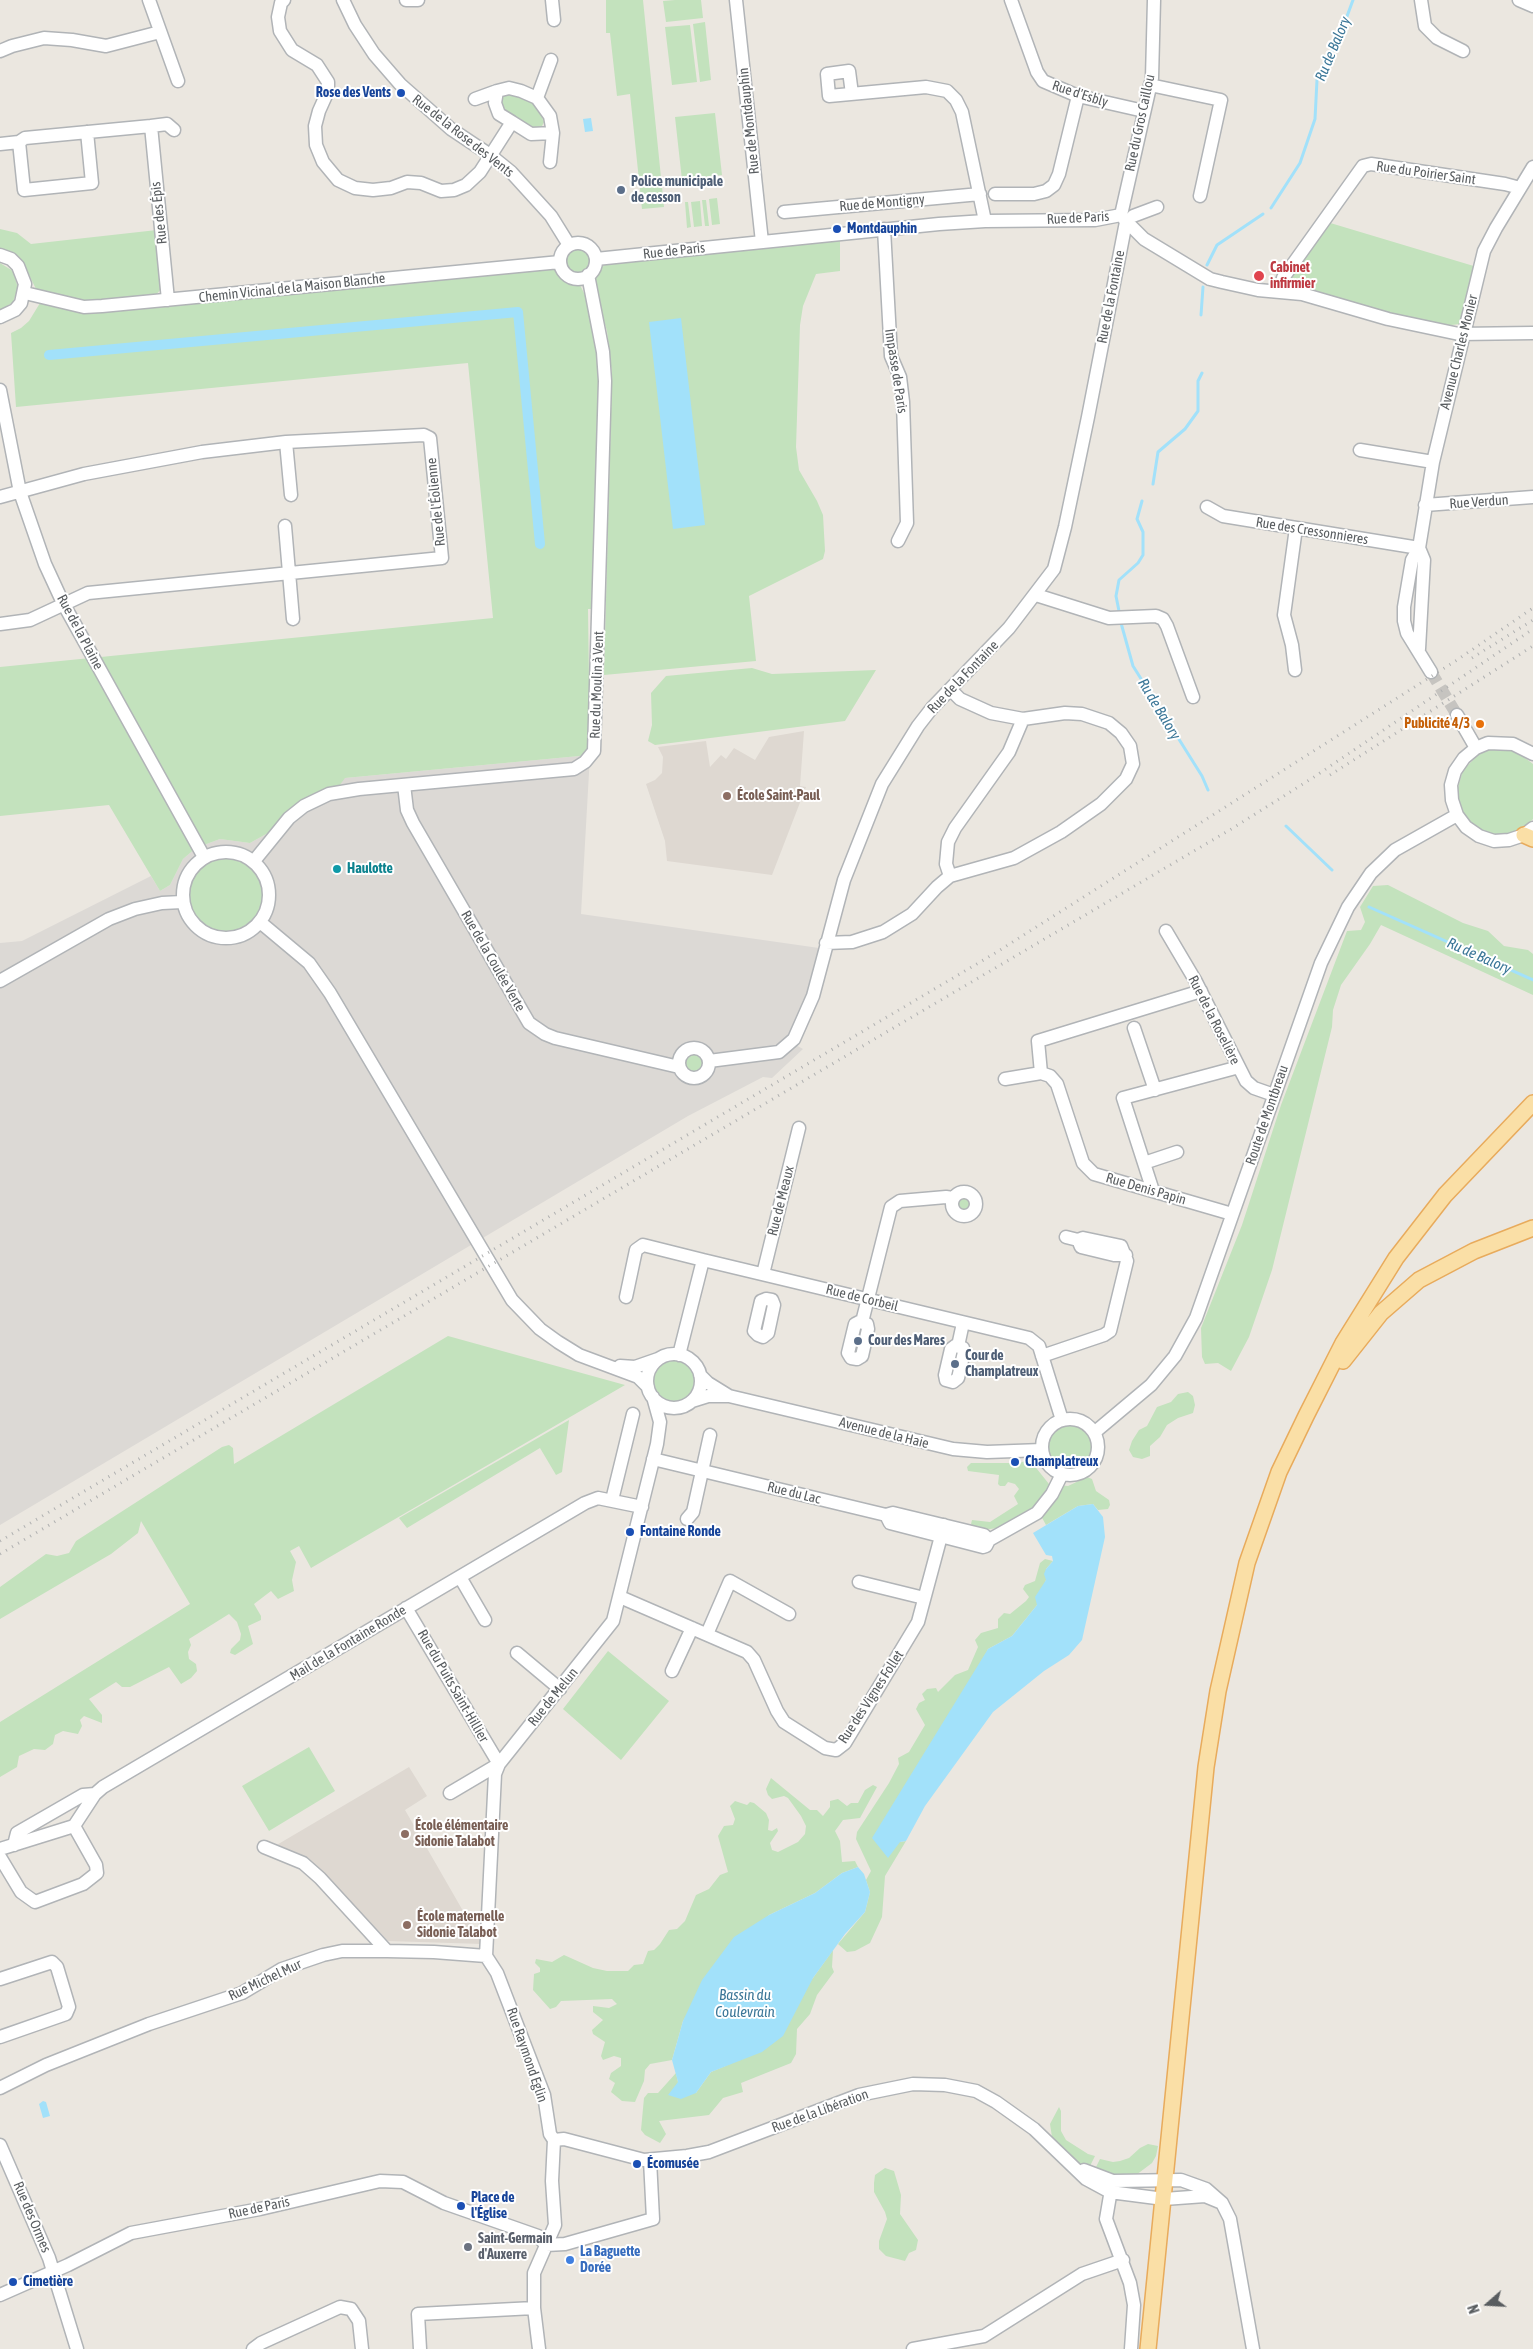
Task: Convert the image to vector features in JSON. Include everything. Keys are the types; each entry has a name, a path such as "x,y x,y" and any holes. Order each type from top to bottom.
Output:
{"main road":[{"path":"1148,2349 1166,2181 1193,1885 1218,1691 1247,1563 1279,1472 1343,1343 1396,1258 1445,1195 1533,1103"},
{"path":"1306,1416 1353,1346 1398,1296 1443,1266 1533,1228"}],"street":[{"path":"149,0 178,82"},
{"path":"284,0 281,3 278,17 280,31 292,50 316,65 328,82 328,91 315,126 316,145 323,162 338,180 355,188 372,190 391,188 407,182 421,182 441,191 454,190 466,185 480,172 512,122"},
{"name":"Rue de la Rose des Vents","path":"342,0 354,24 374,54 400,84 451,130 490,155 533,194 551,216 569,245"},
{"path":"406,0 418,0"},
{"path":"552,0 554,20"},
{"name":"Rue de Montdauphin","path":"736,0 762,242"},
{"name":"Rue d'Esbly","path":"1011,0 1037,72 1050,86 1078,96 1144,112"},
{"name":"Rue du Gros Caillou","path":"1127,218 1150,85 1154,0"},
{"path":"1421,0 1425,26 1437,38 1463,51"},
{"path":"1519,0 1533,6"},
{"path":"0,51 44,38 72,40 106,46 160,32"},
{"path":"537,98 551,60"},
{"path":"1150,85 1220,100 1200,196"},
{"path":"475,99 509,88 537,98 550,116 553,133 550,162"},
{"path":"852,94 926,88 947,91 956,100 962,112 984,221"},
{"path":"497,91 495,103 499,114 531,134 553,133"},
{"path":"995,194 1034,194 1046,191 1054,185 1059,174 1078,96"},
{"path":"0,144 19,142 25,138 167,124 174,130"},
{"name":"Rue des Épis","path":"151,126 168,300"},
{"path":"19,142 24,190 92,183 87,132"},
{"name":"Rue du Poirier Saint","path":"1280,292 1282,278 1363,166 1371,164 1505,184 1520,188"},
{"name":"Avenue Charles Monier","path":"1431,672 1419,649 1407,633 1404,607 1412,560 1419,548 1433,462 1484,251 1533,167"},
{"name":"Rue de Montigny","path":"784,212 980,194"},
{"path":"1127,218 1157,207"},
{"name":"Rue de Paris","path":"596,259 884,229 984,221 1127,218 1144,239 1210,279 1247,288 1302,294 1388,319 1456,333 1533,334"},
{"name":"Rue de la Fontaine","path":"709,1061 779,1052 790,1045 806,1017 818,980 826,943 844,880 882,784 918,726 950,689 976,664 1036,595 1054,569 1058,558 1127,218"},
{"name":"Impasse de Paris","path":"884,229 891,356 900,377 903,402 907,523 898,541"},
{"path":"581,243 587,245 596,259 594,268 588,275 573,278 564,272 560,262 561,255 569,245 581,243"},
{"path":"0,255 11,259 18,266 26,284 25,293 15,310 0,317"},
{"name":"Chemin Vicinal de la Maison Blanche","path":"25,293 84,307 560,262"},
{"name":"Rue du Moulin à Vent","path":"254,861 289,818 321,797 342,791 574,769 585,762 594,751 605,381 604,352 588,275"},
{"name":"Rue de la Plaine","path":"0,390 20,492 46,564 63,603 204,857"},
{"name":"Rue de l'Éolienne","path":"0,497 114,468 202,452 286,442 424,435 430,438 442,558 88,593 30,620 0,624"},
{"path":"286,442 291,495"},
{"path":"1360,450 1433,462"},
{"name":"Rue Verdun","path":"1425,505 1533,497"},
{"name":"Rue des Cressonnieres","path":"1207,507 1223,516 1419,548"},
{"path":"285,526 293,619"},
{"path":"1295,670 1292,645 1284,615 1296,528"},
{"name":"Avenue Charles Monier","path":"1419,548 1424,560 1419,649"},
{"path":"1036,595 1109,618 1156,616 1162,619 1167,626 1193,697"},
{"path":"826,943 852,942 883,932 912,914 950,876 1014,858 1061,832 1100,804 1126,779 1133,764 1130,746 1121,733 1109,723 1082,714 1023,719 990,713 960,699 950,689"},
{"path":"1457,715 1476,748"},
{"path":"950,876 946,864 948,842 955,828 1009,752 1023,719"},
{"path":"1530,748 1500,742 1476,748 1464,758 1456,770 1451,785 1452,800 1457,815 1466,827 1479,836 1494,841 1509,840 1530,834"},
{"name":"Rue de la Coulée Verte","path":"404,785 407,810 529,1022 554,1038 679,1067 688,1077 697,1078 705,1074 709,1061"},
{"name":"Route de Montbreau","path":"1094,1432 1151,1385 1175,1356 1196,1318 1321,963 1348,907 1371,873 1395,850 1457,815"},
{"path":"228,851 241,854 254,861 268,883 269,897 267,910 260,922 249,932 236,938 222,939 208,935 192,922 182,902 182,889 186,876 193,865 204,857 216,852 228,851"},
{"path":"0,981 109,919 144,907 162,903 182,902"},
{"path":"260,922 309,963 330,993 512,1300 540,1330 578,1355 638,1377 665,1406 680,1407 689,1403 700,1389 700,1375 693,1362 679,1355 664,1357 635,1367 622,1366 578,1355"},
{"name":"Rue de la Roselière","path":"1166,931 1201,991 1246,1081 1254,1088 1274,1095"},
{"path":"1005,1078 1042,1073 1038,1041 1201,991"},
{"path":"1134,1028 1155,1090"},
{"path":"679,1067 681,1054 689,1048 704,1051 709,1061"},
{"path":"1153,1192 1123,1098 1239,1067"},
{"name":"Rue Denis Papin","path":"1042,1073 1050,1076 1057,1084 1083,1163 1094,1174 1232,1214"},
{"name":"Rue de Meaux","path":"769,1299 768,1276 799,1128"},
{"path":"1144,1163 1177,1152"},
{"path":"862,1322 891,1207 900,1201 946,1196 954,1198"},
{"path":"1042,1356 1104,1335 1110,1331 1127,1261 1126,1255 1121,1246 1083,1238 1072,1239"},
{"name":"Rue de Corbeil","path":"626,1297 636,1250 643,1245 1029,1338 1039,1346 1062,1420"},
{"path":"679,1355 703,1260"},
{"path":"958,1346 963,1322"},
{"path":"650,1392 649,1372 658,1360 664,1357"},
{"name":"Avenue de la Haie","path":"700,1375 708,1383 729,1396"},
{"name":"Rue de Melun","path":"486,1956 495,1774 499,1764 613,1621 657,1444 660,1422 650,1392"},
{"name":"Avenue de la Haie","path":"689,1403 708,1396 729,1396 953,1450 987,1452 1042,1450"},
{"name":"Rue de Melun","path":"657,1444 670,1416 689,1403"},
{"path":"612,1500 633,1414"},
{"path":"1062,1420 1080,1420 1094,1432 1099,1447 1094,1462 1083,1472 1076,1475 1062,1474 1046,1462 1042,1450 1044,1434 1055,1423 1062,1420"},
{"path":"687,1518 693,1512 710,1435"},
{"name":"Rue du Lac","path":"653,1459 886,1515 892,1513 942,1530 984,1535 989,1540 1037,1513 1052,1494 1062,1474"},
{"name":"Mail de la Fontaine Ronde","path":"74,1826 95,1794 103,1787 586,1503 598,1498 642,1507"},
{"name":"Rue des Vignes Follet","path":"620,1596 748,1652 754,1660 777,1711 784,1722 825,1748 836,1750 845,1742 918,1622 942,1530"},
{"path":"460,1577 486,1620"},
{"path":"707,1634 730,1581 789,1614"},
{"path":"860,1582 924,1598"},
{"name":"Rue du Puits Saint-Hillier","path":"406,1608 499,1764"},
{"path":"672,1671 692,1628"},
{"path":"517,1653 560,1689"},
{"path":"450,1793 499,1764"},
{"path":"14,1845 18,1834 83,1796 95,1794"},
{"path":"0,1849 74,1826 96,1865 97,1873 83,1884 35,1902 21,1892 0,1857"},
{"path":"264,1847 303,1863 320,1878 387,1951"},
{"name":"Rue Michel Mur","path":"0,2088 46,2065 149,2024 242,1993 282,1969 323,1954 342,1951 387,1951 486,1956"},
{"name":"Rue Raymond Eglin","path":"486,1956 497,1973 544,2094 550,2134 554,2140 552,2181 555,2225 546,2245"},
{"path":"0,1978 52,1962 57,1967 69,2007 66,2014 0,2037"},
{"name":"Rue de la Libération","path":"554,2140 564,2138 634,2158 650,2160 708,2152 846,2099 888,2088 929,2084 959,2087 986,2096 1034,2129 1068,2162 1112,2187"},
{"name":"Rue des Ormes","path":"0,2145 49,2258 77,2349"},
{"path":"539,2349 534,2308 534,2273 546,2245 565,2244 653,2219 650,2160"},
{"path":"1112,2187 1181,2180 1206,2189 1222,2203 1230,2219 1253,2349"},
{"name":"Rue de Paris","path":"0,2295 53,2272 131,2233 260,2209 380,2181 403,2182 444,2204 538,2236 546,2245"},
{"path":"1112,2187 1164,2199 1205,2196 1222,2203"},
{"path":"1112,2187 1106,2219 1123,2260 1134,2305 1131,2349"},
{"path":"918,2349 986,2343 1082,2274 1123,2260"},
{"path":"253,2349 261,2343 340,2307 351,2309 359,2321 362,2349"},
{"path":"420,2349 418,2314 534,2308"}],"shaded area":[{"name":"École Saint-Paul","path":"804,731 800,786 806,787 772,875 667,861 665,841 646,784 655,780 662,773 663,757 658,747 706,741 710,767 721,755 726,759 734,748 755,760 769,737"},
{"path":"590,755 581,914 819,948 808,996 787,1040 803,1049 772,1078 763,1077 688,1116 0,1525 0,943 22,941 151,876 160,891 170,885 183,859 196,848 220,839 250,843 268,833 284,814 305,799 345,778"},
{"path":"409,1767 427,1796 405,1810 482,1944 388,1941 315,1865 275,1846"}],"green space":[{"path":"606,0 643,0 664,207 642,209 630,94 617,96 610,33 606,33"},
{"path":"701,0 703,18 666,22 663,1"},
{"path":"705,22 711,80 700,82 693,24"},
{"path":"690,25 697,82 672,85 665,27"},
{"path":"508,92 530,101 538,108 544,122 541,128 536,131 505,113 499,99"},
{"path":"715,113 722,175 682,180 675,117"},
{"path":"717,198 720,224 712,225 709,199"},
{"path":"702,200 706,200 709,226 705,226"},
{"path":"700,201 702,226 694,227 691,202"},
{"path":"685,202 688,202 691,227 687,228"},
{"path":"1327,222 1477,267 1460,324 1443,326 1290,287 1287,280"},
{"path":"0,229 17,233 31,244 157,230 162,288 154,297 91,301 74,299 36,289 24,265 0,249"},
{"path":"840,239 840,271 816,274 803,306 800,325 796,447 799,470 823,515 825,551 823,559 749,596 756,661 604,675 612,374 607,331 592,280 600,268 610,262"},
{"path":"578,248 587,252 591,261 587,270 578,274 569,270 565,261 569,252"},
{"path":"0,263 13,271 18,288 13,302 0,311"},
{"path":"554,268 562,278 580,285 586,297 601,368 593,609 588,609 590,755 345,778 339,786 305,800 284,814 268,833 250,843 220,839 196,848 183,859 170,885 160,891 109,805 0,816 0,667 493,618 468,363 16,407 11,333 29,321 40,303 68,309"},
{"path":"752,668 772,674 876,670 845,721 655,745 648,741 652,725 651,693 666,676"},
{"path":"1492,749 1516,751 1533,764 1533,819 1525,827 1510,834 1494,834 1480,829 1467,820 1459,807 1457,791 1463,770 1479,754"},
{"path":"226,857 247,863 257,873 263,894 257,915 247,925 226,931 205,925 195,915 189,894 195,873 205,863"},
{"path":"1388,885 1463,923 1488,931 1504,946 1528,950 1533,954 1533,995 1381,925 1341,985 1333,1010 1332,1027 1272,1270 1249,1337 1231,1371 1218,1363 1205,1364 1202,1357 1201,1328 1242,1225 1281,1105 1347,931 1361,930 1365,922 1360,907 1373,886"},
{"path":"694,1054 700,1057 703,1063 700,1069 694,1072 688,1069 685,1063 688,1057"},
{"path":"964,1196 972,1204 964,1212 956,1204"},
{"path":"448,1336 625,1385 311,1568 299,1546 290,1551 296,1562 292,1580 294,1591 278,1599 271,1591 254,1604 261,1616 261,1620 248,1626 253,1644 235,1655 230,1653 231,1649 240,1640 241,1634 237,1622 229,1614 189,1639 191,1645 188,1652 189,1659 196,1664 197,1671 191,1678 181,1684 169,1667 130,1687 122,1687 116,1682 89,1699 102,1715 102,1723 84,1716 80,1720 82,1726 78,1734 63,1731 55,1735 53,1744 45,1750 34,1749 19,1756 17,1767 0,1777 0,1722 190,1604 141,1521 138,1533 111,1554 0,1619 0,1587 46,1554 57,1556 69,1553 76,1541 222,1447 229,1445 233,1448 234,1464"},
{"path":"669,1360 677,1360 689,1366 695,1382 689,1398 677,1404 669,1404 657,1398 651,1386 651,1378 657,1366"},
{"path":"1188,1392 1193,1396 1195,1405 1193,1413 1178,1418 1167,1425 1160,1437 1150,1446 1150,1456 1142,1459 1133,1457 1129,1450 1132,1441 1139,1430 1147,1426 1157,1407 1171,1402 1178,1394"},
{"path":"569,1420 562,1472 556,1475 540,1448 407,1528 399,1518"},
{"path":"1070,1425 1082,1429 1088,1435 1092,1447 1088,1459 1082,1465 1070,1469 1058,1465 1052,1459 1048,1447 1052,1435 1058,1429"},
{"path":"1029,1459 1049,1484 1068,1486 1087,1477 1092,1479 1096,1491 1109,1500 1110,1505 1108,1509 1098,1510 1093,1504 1078,1506 1046,1525 1040,1514 1004,1527 983,1530 974,1527 971,1524 972,1520 990,1522 1018,1504 1014,1496 1019,1489 1015,1484 1008,1482 1005,1486 1000,1486 998,1484 999,1475 968,1471 967,1467 971,1463 1020,1463"},
{"path":"1045,1559 1053,1561 1046,1569 1046,1580 1037,1605 1012,1636 988,1649 900,1842 906,1841 885,1876 882,1917 870,1943 855,1951 847,1952 838,1944 865,1912 870,1892 866,1880 871,1871 856,1839 857,1832 889,1783 899,1764 898,1758 909,1752 925,1725 916,1709 919,1703 925,1700 922,1694 927,1689 936,1688 938,1692 955,1675 968,1670 978,1647 975,1640 981,1633 998,1628 998,1619 1004,1613 1010,1614 1026,1601 1029,1597 1023,1589 1025,1585 1035,1581 1040,1563"},
{"path":"608,1651 669,1701 621,1760 563,1709"},
{"path":"309,1747 335,1791 269,1831 242,1786"},
{"path":"771,1778 810,1810 817,1810 823,1816 830,1807 830,1801 838,1799 847,1806 851,1803 858,1803 865,1790 873,1785 877,1787 860,1818 843,1820 835,1831 840,1841 842,1862 855,1861 858,1867 842,1873 815,1893 769,1915 683,2021 672,2060 650,2064 645,2070 644,2081 635,2102 622,2101 611,2092 615,2083 609,2079 611,2073 621,2066 621,2058 614,2056 603,2060 601,2056 605,2042 593,2034 592,2030 603,2020 593,2012 593,2006 609,2008 617,2004 612,1999 561,2001 556,2007 550,2009 533,1990 534,1974 540,1972 540,1968 535,1963 536,1959 552,1962 564,1955 593,1968 607,1971 628,1971 634,1965 643,1964 648,1951 654,1950 660,1944 669,1930 677,1929 685,1921 696,1895 709,1889 720,1875 728,1872 718,1836 724,1826 733,1825 735,1819 730,1806 735,1801 747,1805 750,1802 754,1803 766,1813 769,1820 768,1830 772,1831 777,1828 778,1831 770,1843 772,1850 778,1852 798,1842 805,1834 806,1826 788,1798 784,1796 772,1799 768,1795 766,1789"},
{"path":"833,1950 832,1967 834,1972 817,1995 810,2014 797,2029 796,2054 791,2063 741,2083 743,2092 723,2098 709,2115 659,2121 666,2134 660,2143 645,2135 641,2130 644,2098 648,2093 658,2093 676,2073 678,2082 696,2093 711,2072 730,2064 813,1978"},
{"path":"1059,2107 1061,2111 1061,2131 1066,2140 1088,2154 1095,2156 1088,2170 1070,2156 1052,2137 1050,2124"},
{"path":"1148,2144 1158,2146 1156,2156 1152,2163 1136,2175 1125,2177 1094,2171 1100,2159 1113,2162 1120,2161 1129,2158 1140,2148"},
{"path":"885,2168 894,2171 901,2195 900,2214 918,2240 916,2250 909,2253 905,2261 886,2256 879,2249 879,2241 887,2219 874,2192 874,2183 875,2175"}],"water":[{"path":"591,118 593,131 585,132 583,119"},
{"path":"681,318 705,525 673,529 649,322"},
{"path":"1093,1504 1103,1517 1105,1537 1082,1640 1069,1655 1044,1671 993,1712 925,1806 906,1841 900,1842 888,1858 872,1838 988,1649 1012,1636 1037,1605 1035,1597 1046,1580 1044,1574 1046,1569 1053,1561 1052,1556 1046,1555 1033,1533 1078,1506"},
{"name":"Bassin du Coulevrain","path":"858,1867 864,1874 870,1892 865,1912 845,1934 813,1978 783,2036 762,2052 711,2072 696,2093 681,2099 668,2095 678,2082 672,2060 683,2021 702,1980 734,1937 769,1915 815,1893 842,1873"},
{"path":"43,2101 46,2102 50,2116 43,2118 39,2104"}],"waterway":[{"name":"Ru de Balory","path":"1271,208 1300,163 1315,119 1317,80 1339,38 1353,0"},
{"name":"Ru de Balory","path":"1207,265 1217,245 1263,214"},
{"name":"Ru de Balory","path":"1201,315 1203,287"},
{"path":"49,355 518,312 540,544"},
{"name":"Ru de Balory","path":"1153,484 1158,452 1185,429 1198,411 1198,381 1202,373"},
{"name":"Ru de Balory","path":"1119,611 1116,596 1119,580 1138,563 1143,555 1143,532 1137,519 1142,501"},
{"name":"Ru de Balory","path":"1121,623 1133,666 1202,776 1208,790"},
{"name":"Ru de Balory","path":"1286,826 1332,870"},
{"name":"Ru de Balory","path":"1369,907 1533,980"}],"tunnel":[{"path":"1431,672 1457,715"}],"railway":[{"path":"0,1541 997,952 1457,660 1533,608"},
{"path":"1472,658 1533,620"},
{"path":"0,1554 1233,828 1314,777 1533,629"},
{"path":"1330,775 1533,646"}],"place":[{"name":"Rose des Vents","path":"401,93"},
{"name":"Police municipale de cesson","path":"621,190"},
{"name":"Montdauphin","path":"837,229"},
{"name":"Cabinet infirmier","path":"1259,276"},
{"name":"Publicité 4/3","path":"1480,724"},
{"name":"École Saint-Paul","path":"727,796"},
{"name":"Haulotte","path":"337,869"},
{"name":"Cour des Mares","path":"858,1341"},
{"name":"Cour de Champlatreux","path":"955,1364"},
{"name":"Champlatreux","path":"1015,1462"},
{"name":"Fontaine Ronde","path":"630,1532"},
{"name":"École élémentaire Sidonie Talabot","path":"405,1834"},
{"name":"École maternelle Sidonie Talabot","path":"407,1925"},
{"name":"Écomusée","path":"637,2164"},
{"name":"Place de l'Église","path":"461,2206"},
{"name":"Saint-Germain d'Auxerre","path":"468,2247"},
{"name":"La Baguette Dorée","path":"570,2260"},
{"name":"Cimetière","path":"13,2282"}]}
